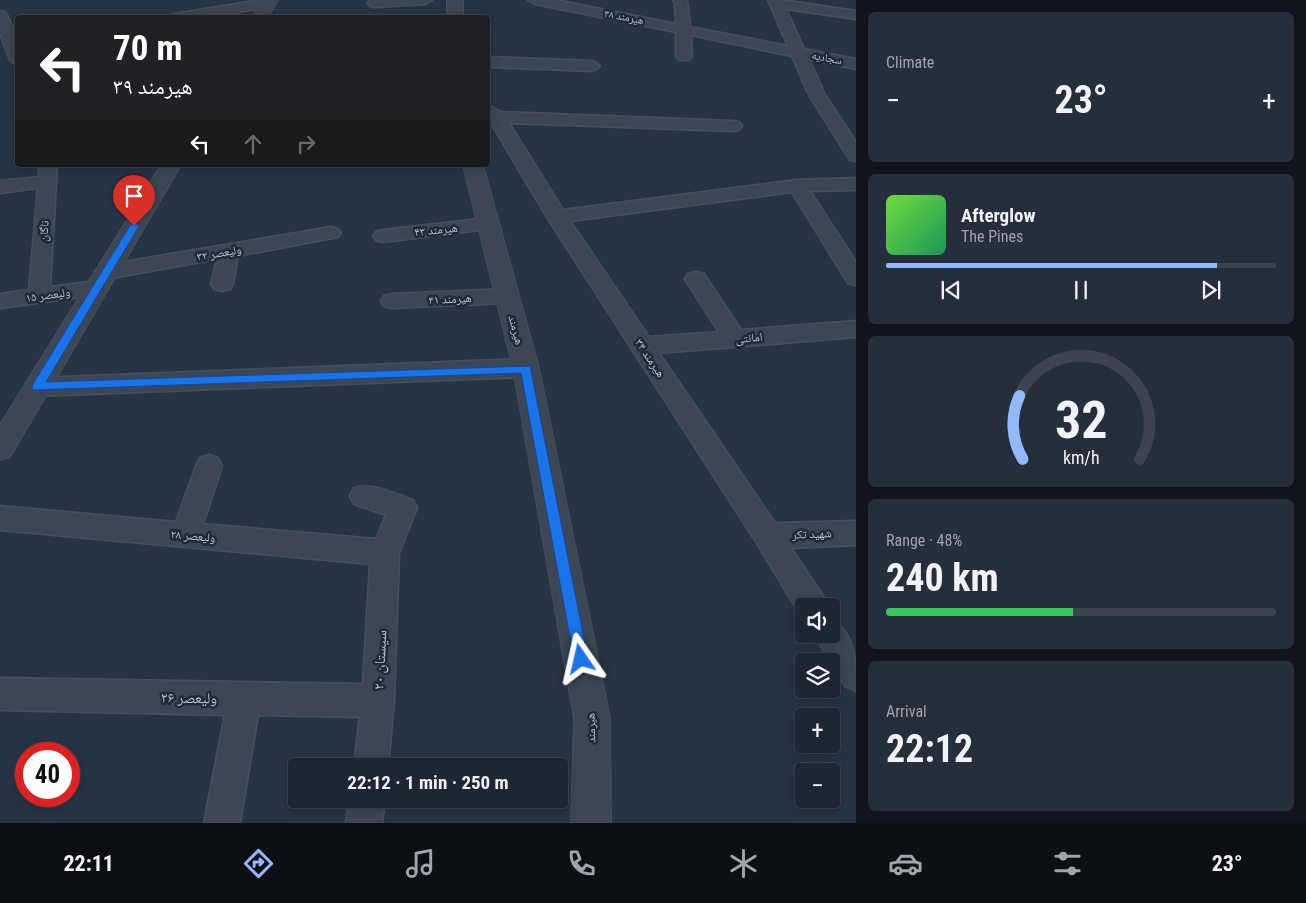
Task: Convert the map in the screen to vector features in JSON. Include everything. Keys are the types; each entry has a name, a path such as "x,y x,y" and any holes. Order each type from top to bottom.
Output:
{"street":[{"path":"375,3 426,0"},
{"path":"455,0 455,15"},
{"name":"هیرمند ۳۸","path":"535,0 797,52"},
{"path":"680,0 684,57"},
{"path":"192,15 269,2"},
{"path":"261,15 269,2"},
{"path":"776,2 856,15"},
{"path":"776,2 817,95 856,156"},
{"path":"0,15 15,49"},
{"name":"سجادیه","path":"797,52 856,64"},
{"path":"490,62 592,66"},
{"path":"492,114 733,126"},
{"name":"هیرمند ۳۴","path":"492,114 557,217 807,598"},
{"path":"0,449 170,167"},
{"name":"هیرمند","path":"474,167 526,368 592,718 591,823"},
{"path":"0,187 48,173"},
{"name":"ناگان","path":"39,296 48,173"},
{"path":"557,217 797,186 856,184"},
{"path":"797,186 856,278"},
{"name":"هیرمند ۴۳","path":"383,236 489,224"},
{"name":"ولیعصر ۳۲","path":"102,280 229,251 331,233"},
{"path":"222,284 229,251"},
{"path":"696,279 735,339"},
{"name":"ولیعصر ۱۵","path":"0,301 39,296 102,280"},
{"name":"هیرمند ۴۱","path":"392,301 507,296"},
{"name":"امانتی","path":"642,346 856,329"},
{"path":"37,387 526,368"},
{"path":"185,535 209,466"},
{"name":"سیستان ۲۰","path":"364,496 403,508 385,553 378,701 372,758"},
{"name":"ولیعصر ۲۸","path":"0,518 385,553"},
{"name":"شهید تکر","path":"768,536 856,533"},
{"path":"836,643 856,675"},
{"name":"ولیعصر ۲۶","path":"0,694 378,701"},
{"path":"222,823 244,699"},
{"path":"364,823 366,808"}],"route":[{"path":"134,226 37,387 526,368 581,659"}]}
